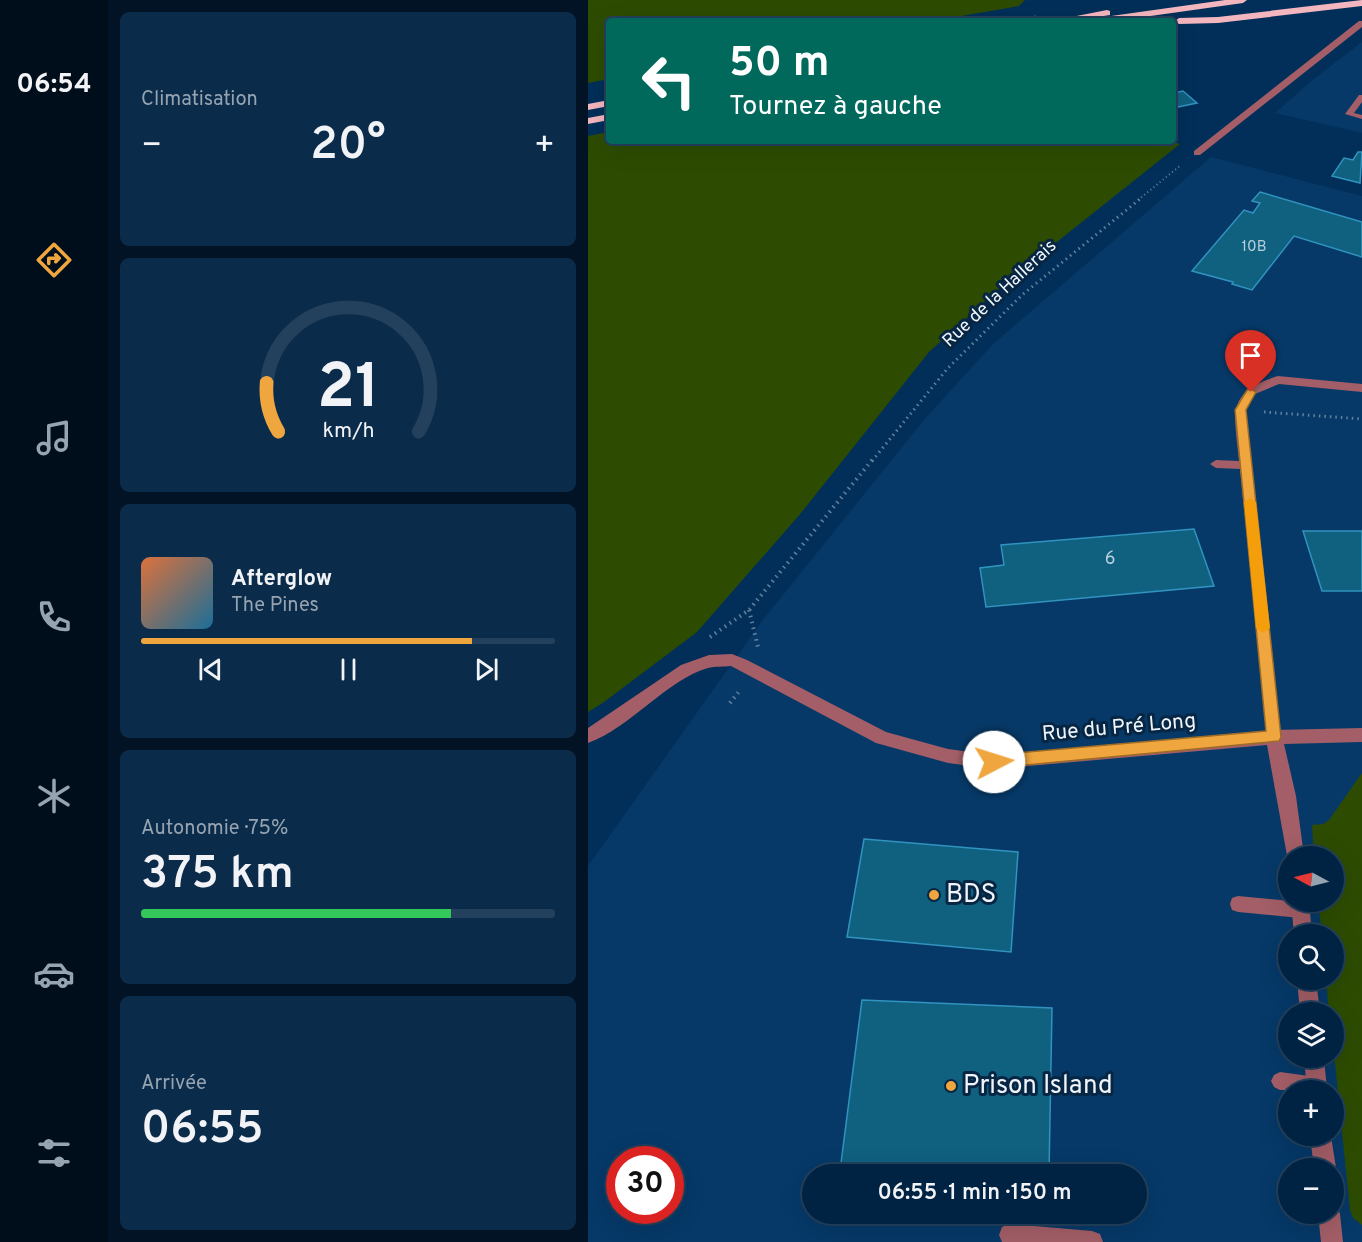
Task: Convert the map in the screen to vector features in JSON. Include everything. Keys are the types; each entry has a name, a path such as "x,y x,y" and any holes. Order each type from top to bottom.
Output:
{"highway":[{"path":"1074,18 1188,0"},
{"path":"1118,18 1243,0"},
{"path":"1176,22 1319,0"},
{"path":"1176,22 1218,21 1362,3"},
{"path":"588,107 606,104"},
{"path":"588,121 606,118"}],"street":[{"path":"1197,153 1362,23"},
{"name":"Rue du Pré Long","path":"588,736 608,725 687,669 709,661 722,660 742,664 882,738 948,756 994,762 1274,737 1362,735"},
{"path":"1274,737 1289,806 1294,846"},
{"path":"1330,1224 1332,1242"},
{"path":"1010,1235 1092,1242"}],"lane":[{"path":"1362,97 1349,114 1362,117"},
{"path":"1274,737 1240,410 1251,392 1278,380 1362,388"},
{"path":"1215,464 1246,465"},
{"path":"1238,904 1278,905"}],"path":[{"name":"Rue de la Hallerais","path":"709,638 749,610 948,368 1022,295 1197,153"},
{"path":"1240,410 1362,419"},
{"path":"749,610 762,662 755,671"}],"shaded area":[{"path":"1362,42 1362,133 1275,113 1310,82"},
{"path":"1211,157 1362,196 1362,1242 588,1242 588,866 762,621 923,421 993,344"}],"green space":[{"path":"588,0 1025,0 1019,6 950,18 606,18 606,80 588,83"},
{"path":"606,133 606,144 1180,144 1004,284 929,352 801,513 697,632 588,712 588,136"},
{"path":"1362,773 1362,1225 1353,1218 1350,1210 1343,1146 1344,1080 1337,1080 1336,1068 1344,1068 1344,1002 1328,1002 1327,990 1344,990 1344,924 1321,924 1319,912 1344,912 1344,846 1313,846 1312,825 1323,824 1329,820"}],"building":[{"path":"1183,91 1197,103 1176,107 1176,92"},
{"path":"1358,152 1362,152 1360,183 1332,176 1344,158 1353,160"},
{"path":"1260,192 1362,222 1362,257 1294,236 1252,290 1232,284 1233,282 1192,271 1244,210 1253,213 1260,203 1252,201"},
{"path":"1194,529 1214,586 986,607 980,568 1004,565 1001,545"},
{"path":"1303,531 1362,531 1362,591 1322,591"},
{"name":"BDS","path":"864,839 1018,852 1011,952 847,937"},
{"name":"Prison Island","path":"862,1000 1052,1008 1049,1164 841,1163"}],"slow traffic":[{"path":"1250,502 1263,628"}],"place":[{"name":"BDS","path":"934,895"},
{"name":"Prison Island","path":"951,1086"}],"route":[{"path":"994,762 1274,737 1240,410 1251,392"}]}
